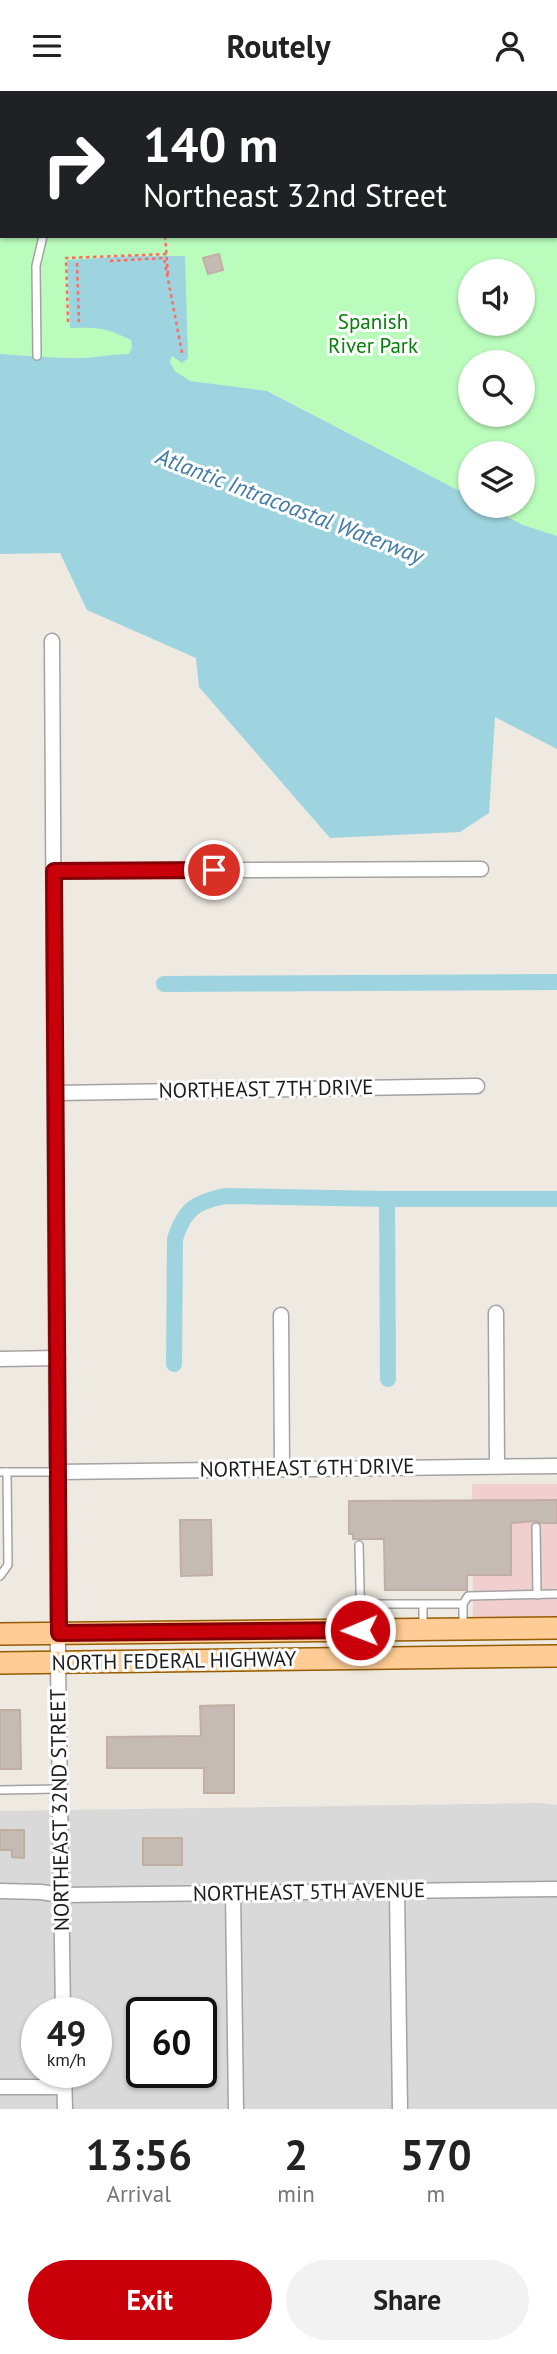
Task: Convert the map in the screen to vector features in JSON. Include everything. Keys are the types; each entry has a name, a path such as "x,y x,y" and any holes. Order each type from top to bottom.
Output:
{"main road":[{"name":"NORTH FEDERAL HIGHWAY","path":"0,1634 557,1628"},
{"name":"NORTH FEDERAL HIGHWAY","path":"0,1663 557,1657"}],"street":[{"name":"NORTHEAST 32ND STREET","path":"52,641 63,1997"},
{"path":"54,871 481,869"},
{"name":"NORTHEAST 7TH DRIVE","path":"55,1093 477,1086"},
{"path":"496,1313 497,1466"},
{"path":"281,1315 282,1468"},
{"path":"0,1359 58,1359"},
{"name":"NORTHEAST 6TH DRIVE","path":"58,1472 557,1466"},
{"name":"NORTHEAST 5TH AVENUE","path":"0,1891 61,1895 557,1889"},
{"path":"397,1891 400,2109"},
{"path":"233,1892 236,2109"},
{"path":"0,2087 21,2084"},
{"path":"64,2088 65,2109"}],"lane":[{"path":"37,356 36,266 43,238"},
{"path":"0,1576 8,1565 4,1472 58,1472"},
{"path":"536,1527 537,1595"},
{"path":"359,1545 360,1630"},
{"path":"463,1629 463,1604 468,1596 557,1594"},
{"path":"360,1604 463,1604"},
{"path":"423,1605 423,1630"},
{"path":"0,1790 59,1789"}],"path":[{"path":"165,238 169,289"},
{"path":"68,322 66,258 167,254"},
{"path":"110,261 164,258 182,353"},
{"path":"77,263 79,322"},
{"path":"67,293 78,293"}],"shaded area":[{"path":"472,1484 557,1484 557,1619 473,1619"},
{"path":"539,1803 557,1805 557,2109 0,2109 0,1811"}],"green space":[{"name":"Spanish River Park","path":"0,238 557,238 557,536 509,518 535,518 535,441 458,441 458,490 268,391 190,381 175,371 170,362 172,356 177,358 185,256 100,327 131,340 129,354 79,358 0,354"}],"water":[{"name":"Atlantic Intracoastal Waterway","path":"185,256 188,358 182,363 172,356 170,362 175,371 190,381 267,391 458,490 458,518 509,518 557,536 557,749 495,717 489,813 460,832 330,838 199,687 196,658 87,610 60,553 0,554 0,354 79,358 129,354 132,347 131,340 102,329 70,328 67,260"}],"building":[{"path":"219,254 223,270 208,274 203,258"},
{"path":"557,1500 557,1523 511,1523 511,1575 467,1575 467,1590 385,1590 384,1539 353,1539 353,1534 349,1534 349,1501"},
{"path":"180,1520 211,1520 212,1575 181,1576"},
{"path":"234,1705 234,1793 204,1793 204,1768 107,1768 107,1737 201,1736 200,1706"},
{"path":"0,1710 20,1710 21,1769 0,1769"},
{"path":"0,1830 24,1830 24,1858 12,1857 12,1850 0,1850"},
{"path":"143,1838 182,1838 182,1865 143,1865"}],"waterway":[{"path":"164,984 557,982"},
{"path":"174,1364 175,1239 187,1214 206,1201 225,1196 557,1199"},
{"path":"387,1199 388,1379"}],"route":[{"path":"214,870 54,871 59,1633 360,1630"}]}
